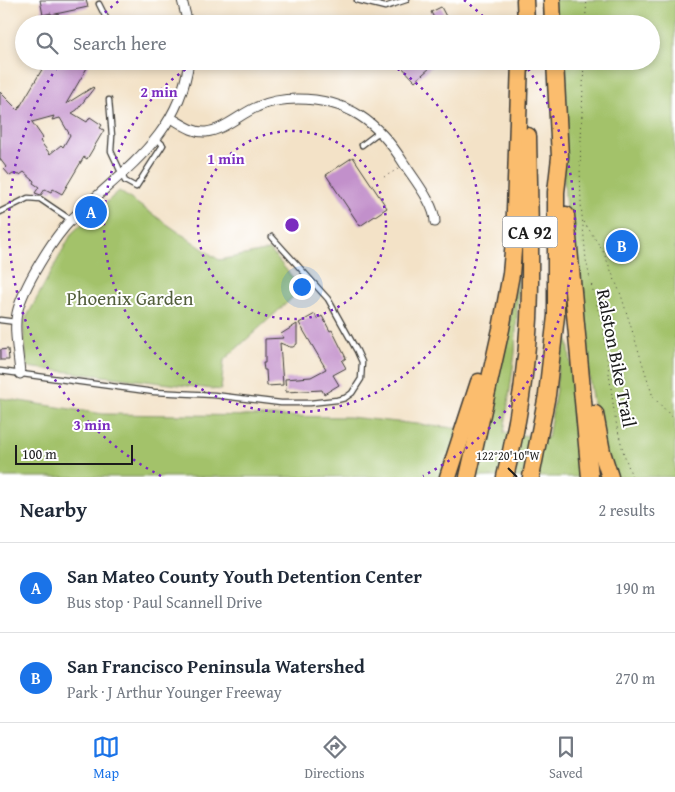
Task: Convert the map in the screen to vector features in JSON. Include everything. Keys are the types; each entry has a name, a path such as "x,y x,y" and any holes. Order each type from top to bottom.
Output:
{"highway":[{"path":"552,0 553,15"},
{"path":"468,477 508,292 514,240 520,70"},
{"name":"CA 92","path":"505,477 520,403 529,318 530,268 526,70"},
{"name":"CA 92","path":"531,477 542,423 553,348 557,283 556,192 560,157 555,70"},
{"path":"560,157 590,477"},
{"path":"573,281 598,432 610,477"},
{"path":"448,477 508,292"}],"street":[{"path":"182,0 186,15"},
{"path":"20,374 16,322 30,280 71,220 157,139 171,118 183,89 187,70"},
{"path":"171,118 190,130 206,132 221,127 269,102 280,100 305,99 328,102 348,108 365,118 397,153 433,209 435,222"}],"lane":[{"path":"357,0 385,7 406,0"},
{"path":"99,4 104,15"},
{"path":"109,100 112,136 111,151 125,180 136,187 163,145 157,139"},
{"path":"362,145 379,132"},
{"path":"0,212 28,198 40,199 71,220"},
{"path":"0,371 154,392 214,395 281,403 310,403 345,398 352,393 362,379 362,362 328,300 272,237"},
{"path":"0,320 16,322"}],"path":[{"path":"585,15 586,0"},
{"name":"Ralston Bike Trail","path":"584,70 580,160 587,266 603,328 615,418 632,477"},
{"path":"384,177 401,167"},
{"path":"583,217 603,251 621,295 653,397 674,418"}],"green space":[{"path":"552,0 675,0 675,477 0,477 0,398 103,414 349,417 484,431 503,355 519,271 515,353 504,433 548,438 556,389 563,304 581,442 594,411 568,236 556,70 660,70 660,15 553,15"},
{"name":"Phoenix Garden","path":"119,191 219,260 270,250 302,289 224,360 221,390 27,367 23,324 72,233"}],"building":[{"path":"40,0 86,0 88,7 43,15"},
{"path":"441,7 445,15 432,15 431,12"},
{"path":"42,70 86,70 66,104 93,87 77,110 72,113 87,122 90,117 102,125 100,128 104,130 87,159 84,157 62,194 53,189 51,192 45,189 41,195 35,193 39,187 24,172 20,175 13,174 10,176 4,169 6,167 0,159 0,92 18,110","holes":["54,116 52,120 60,118 70,135 63,147 61,145 50,154 40,141 43,138 32,122"]},
{"path":"405,70 428,70 415,81"},
{"path":"353,157 387,208 360,226 326,175"},
{"path":"315,314 317,319 322,316 330,331 332,330 346,358 342,361 346,368 333,375 339,385 324,394 322,390 286,392 285,379 311,377 326,369 299,323"},
{"path":"297,324 297,344 290,347 280,343 283,385 267,386 266,370 264,370 263,363 265,363 265,339 284,338 281,334"},
{"path":"8,349 9,360 0,360 0,350"}],"place":[{"name":"San Mateo County Youth Detention Center","path":"91,212"},
{"name":"San Francisco Peninsula Watershed","path":"622,246"}]}
